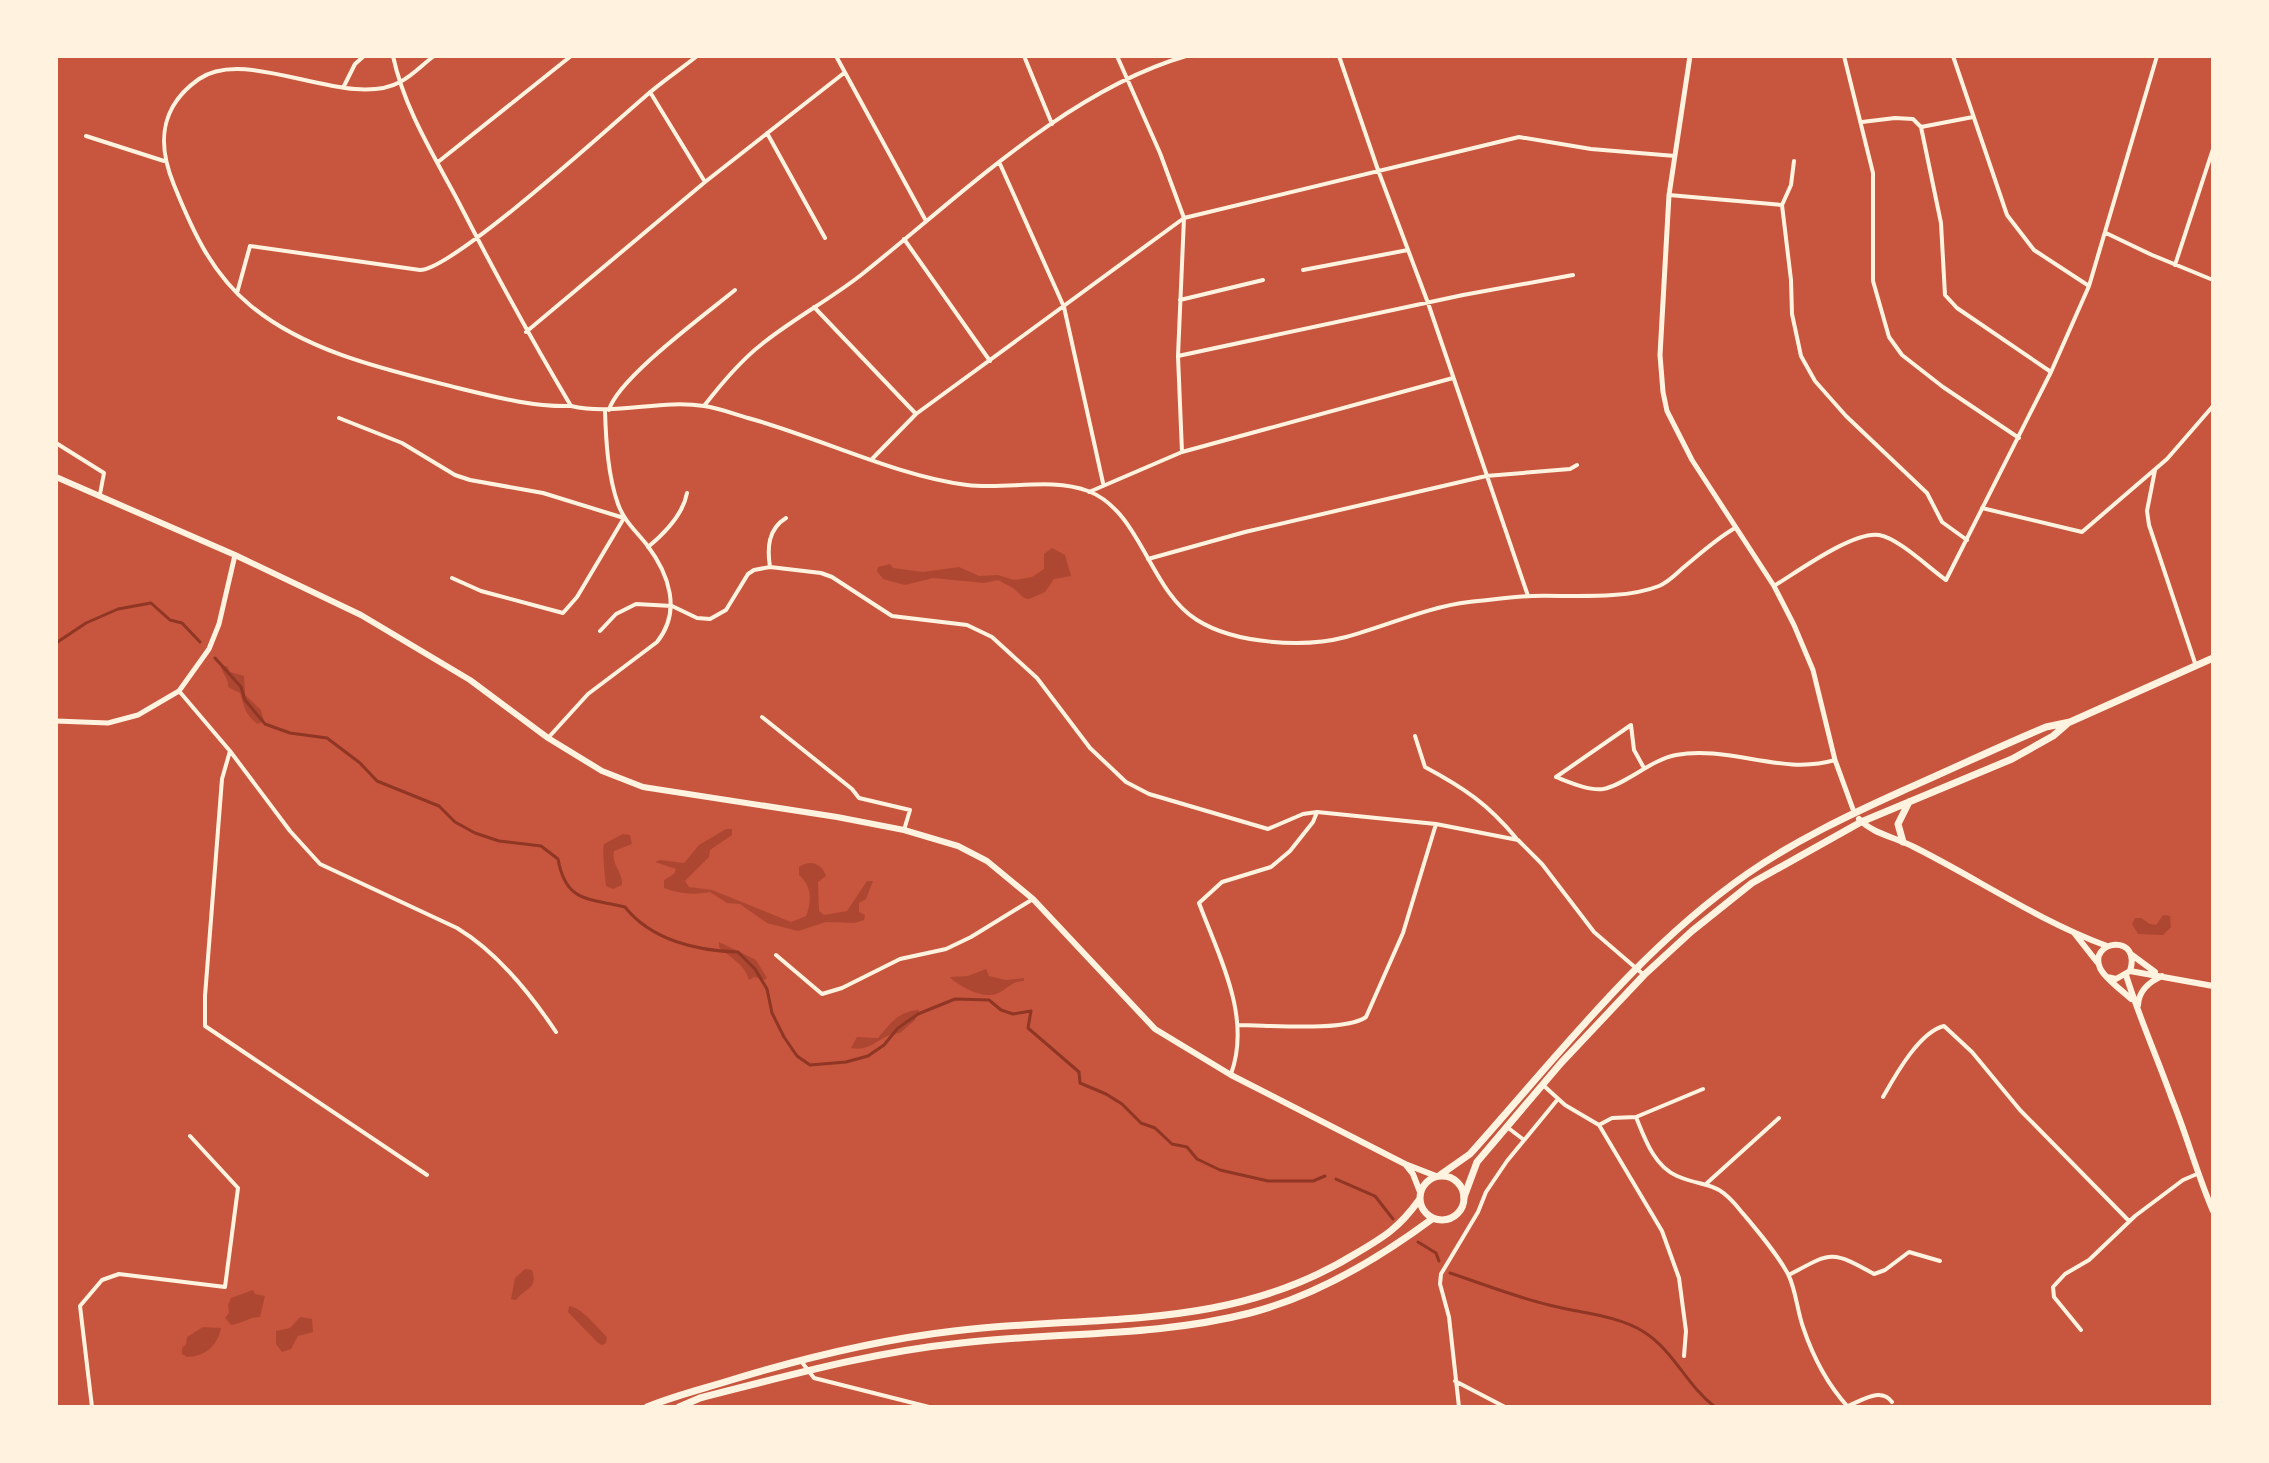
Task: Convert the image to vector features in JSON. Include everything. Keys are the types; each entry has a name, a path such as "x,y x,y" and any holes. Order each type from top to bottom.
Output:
{"main road":[{"path":"56,477 235,555 361,615 470,680 548,738 602,771 643,787 904,830 958,846 987,861 1033,899 1155,1029 1231,1075 1405,1164 1438,1176 1447,1176 1459,1184 1464,1197"},
{"path":"647,1407 800,1359 879,1341 956,1330 1193,1313 1246,1303 1336,1266 1396,1228 1420,1196 1426,1182 1470,1154 1635,968 1673,932 1747,873 1854,812 2046,727 2070,722 2213,658"},
{"path":"679,1407 700,1398 880,1354 961,1343 1193,1324 1249,1313 1300,1297 1341,1277 1432,1219 1451,1218 1461,1210 1477,1162 1506,1126 1644,975 1752,883 1861,822 2012,759 2053,736 2070,722"},
{"path":"1903,842 1898,824 1910,801"},
{"path":"1854,812 1861,822 1874,831 1903,842 2075,934 2107,946 2116,944 2125,947 2161,975"},
{"path":"2075,934 2101,971 2134,1001"},
{"path":"2098,963 2107,946"},
{"path":"2131,953 2133,962 2128,973 2134,1001 2213,1211"},
{"path":"2107,977 2116,979 2128,973 2161,975 2213,986"},
{"path":"2138,1013 2143,989 2161,975"},
{"path":"1405,1164 1413,1174 1423,1211 1432,1219"}],"street":[{"path":"344,86 355,64 364,56"},
{"path":"393,56 399,83 438,162 526,332 571,406"},
{"path":"434,56 399,83 371,89 237,69 212,72 198,80 176,102 166,121 162,141 164,161 194,233 211,264 237,293 272,321 315,344 364,362 549,407 607,410 704,406 789,429 929,477 968,485 1066,487 1089,492 1119,512 1175,602 1195,619 1217,631 1246,639 1292,642 1342,638 1454,604 1528,596 1630,592 1663,585 1718,538 1735,528"},
{"path":"438,162 571,56"},
{"path":"237,293 250,246 428,270 477,237 697,56"},
{"path":"836,56 926,221"},
{"path":"1024,56 1052,124"},
{"path":"1117,56 1160,153 1184,218 1178,356 1182,452"},
{"path":"704,406 760,345 859,276 1052,124 1125,78 1186,56"},
{"path":"1339,56 1428,303 1528,596"},
{"path":"1690,56 1669,195 1660,355 1667,411 1692,460 1774,586 1813,670 1835,760 1854,812"},
{"path":"1844,56 1873,173 1873,281 1889,337 1902,355 1943,387 2019,438"},
{"path":"1953,56 2007,215 2034,250 2089,286"},
{"path":"1774,586 1852,540 1870,535 1882,535 1894,542 1946,580 2019,438 2089,286 2157,56"},
{"path":"526,332 705,182 844,73"},
{"path":"650,92 705,182"},
{"path":"1921,127 1973,117"},
{"path":"1862,122 1913,119 1921,127 1941,223 1945,295 1957,308 2051,372"},
{"path":"767,133 825,238"},
{"path":"86,136 164,161"},
{"path":"872,459 916,414 1184,218 1519,137 1591,149 1675,156"},
{"path":"2175,265 2213,149"},
{"path":"1794,161 1791,185 1782,205 1792,314 1801,356 1815,381 1846,416 1927,493 1942,522 1967,540"},
{"path":"1000,164 1064,307 1103,484"},
{"path":"1669,195 1782,205"},
{"path":"2106,233 2213,280"},
{"path":"904,239 990,361"},
{"path":"1303,270 1408,250"},
{"path":"1178,356 1573,275"},
{"path":"1180,300 1263,280"},
{"path":"548,738 588,694 657,642 666,631 672,606 661,568 624,518 617,503 611,474 607,410 628,380 735,290"},
{"path":"814,307 916,414"},
{"path":"1089,492 1182,452 1453,378"},
{"path":"1982,508 2082,532 2155,470 2213,406"},
{"path":"339,418 402,443 462,478 543,493 624,518"},
{"path":"56,443 104,473 100,494"},
{"path":"1148,559 1245,532 1486,476 1570,469 1577,465"},
{"path":"2155,470 2147,511 2149,525 2196,666"},
{"path":"648,547 669,527 685,503 687,493"},
{"path":"452,578 481,591 563,613 577,597 624,518"},
{"path":"770,567 772,532 776,524 786,518"},
{"path":"56,721 108,723 138,715 179,691 214,637 235,555"},
{"path":"600,631 616,614 636,604 672,606 697,618 710,619 726,610 748,574 754,570 770,567 821,573 892,616 967,625 992,637 1037,678 1090,748 1126,782 1149,794 1268,829 1303,814 1317,812 1436,824 1518,840"},
{"path":"179,691 230,751 290,831 320,864 479,941 540,1007 556,1032"},
{"path":"762,717 852,789 859,798 910,810 904,830"},
{"path":"1645,769 1634,750 1631,725 1556,777 1603,789 1676,755 1743,757 1797,766 1835,760"},
{"path":"1415,736 1425,767 1469,791 1496,813 1542,864 1594,932 1644,975"},
{"path":"230,751 222,779 205,1026 427,1175"},
{"path":"1231,1075 1238,1054 1239,1025 1231,992 1199,903 1222,882 1271,867 1290,851 1317,812"},
{"path":"1239,1025 1357,1024 1366,1017 1403,933 1436,824"},
{"path":"776,955 822,994 900,959 946,949 1033,899"},
{"path":"1883,1097 1902,1065 1932,1029 1944,1026 1972,1052 2020,1110 2129,1221"},
{"path":"1543,1085 1558,1099 1599,1125 1662,1231 1679,1278 1686,1331 1684,1356"},
{"path":"1599,1125 1612,1118 1636,1117 1703,1089"},
{"path":"1459,1407 1441,1274 1478,1212 1486,1192 1558,1099"},
{"path":"1636,1117 1648,1148 1661,1164 1676,1176 1707,1183 1723,1192 1789,1275 1803,1328 1829,1386 1847,1407 1881,1394 1887,1395 1892,1402"},
{"path":"1707,1183 1779,1118"},
{"path":"1506,1126 1524,1140"},
{"path":"92,1407 80,1306 102,1280 119,1274 225,1287 238,1188 190,1136"},
{"path":"2081,1330 2054,1297 2053,1287 2065,1274 2089,1260 2129,1221 2183,1180 2197,1174"},
{"path":"1789,1275 1823,1256 1838,1256 1874,1274 1885,1270 1909,1252 1940,1261"},
{"path":"800,1359 814,1378 929,1407"},
{"path":"1455,1381 1505,1407"}],"shaded area":[{"path":"1052,548 1065,555 1071,576 1054,579 1045,592 1029,599 998,580 984,583 933,578 905,585 883,579 877,571 878,567 890,564 893,568 923,572 959,567 979,576 998,575 1014,580 1032,577 1044,569 1044,554"},
{"path":"221,666 244,676 245,695 261,710 264,721 258,724 250,717 240,693 228,687"},
{"path":"726,829 732,829 732,835 710,850 709,857 685,881 689,887 712,890 791,922 806,916 810,894 799,875 799,867 811,863 819,865 826,876 818,882 819,911 824,915 847,911 867,881 873,881 866,899 859,903 859,912 865,915 864,920 854,923 826,922 798,931 767,923 740,904 727,903 710,892 675,892 664,888 664,880 676,869 655,862 684,863 699,845"},
{"path":"623,834 630,835 632,844 614,851 622,885 613,889 606,886 604,844"},
{"path":"2163,915 2170,916 2171,927 2163,935 2138,934 2132,924 2135,918 2141,918 2156,925"},
{"path":"719,942 756,960 767,978 754,977 749,980 740,965 719,947"},
{"path":"986,969 989,976 1006,980 1024,978 1024,981 1000,993 984,995 971,991 950,977 968,976"},
{"path":"919,1010 915,1020 900,1033 865,1048 851,1048 857,1037 878,1038 900,1016"},
{"path":"525,1269 532,1270 534,1281 516,1300 511,1299 515,1278"},
{"path":"253,1290 255,1294 265,1296 260,1317 231,1325 225,1318 231,1298"},
{"path":"569,1306 579,1310 607,1337 606,1343 598,1343 568,1312"},
{"path":"300,1317 312,1319 313,1332 298,1336 291,1349 282,1352 276,1344 276,1331 290,1328"},
{"path":"203,1327 221,1328 214,1345 199,1355 187,1357 182,1354 187,1337"}],"waterway":[{"path":"56,643 86,623 118,609 151,603 170,620 182,623 200,642"},
{"path":"215,658 241,687 245,700 265,724 290,733 327,738 360,763 377,781 439,806 455,822 475,833 499,841 541,846 558,859 567,884 573,891 590,899 625,907 648,928 661,935 691,946 738,952 755,969 767,989 772,1013 784,1037 797,1056 810,1065 846,1062 868,1056 918,1014 955,999 989,1000 1001,1010 1013,1014 1031,1011 1028,1028 1079,1072 1080,1083 1122,1104 1141,1123 1155,1128 1172,1144 1187,1147 1197,1159 1220,1170 1268,1181 1313,1181 1325,1176"},
{"path":"1336,1179 1375,1196 1393,1219"},
{"path":"1418,1242 1436,1253 1439,1261"},
{"path":"1450,1273 1537,1302 1634,1326 1655,1340 1715,1407"}]}
